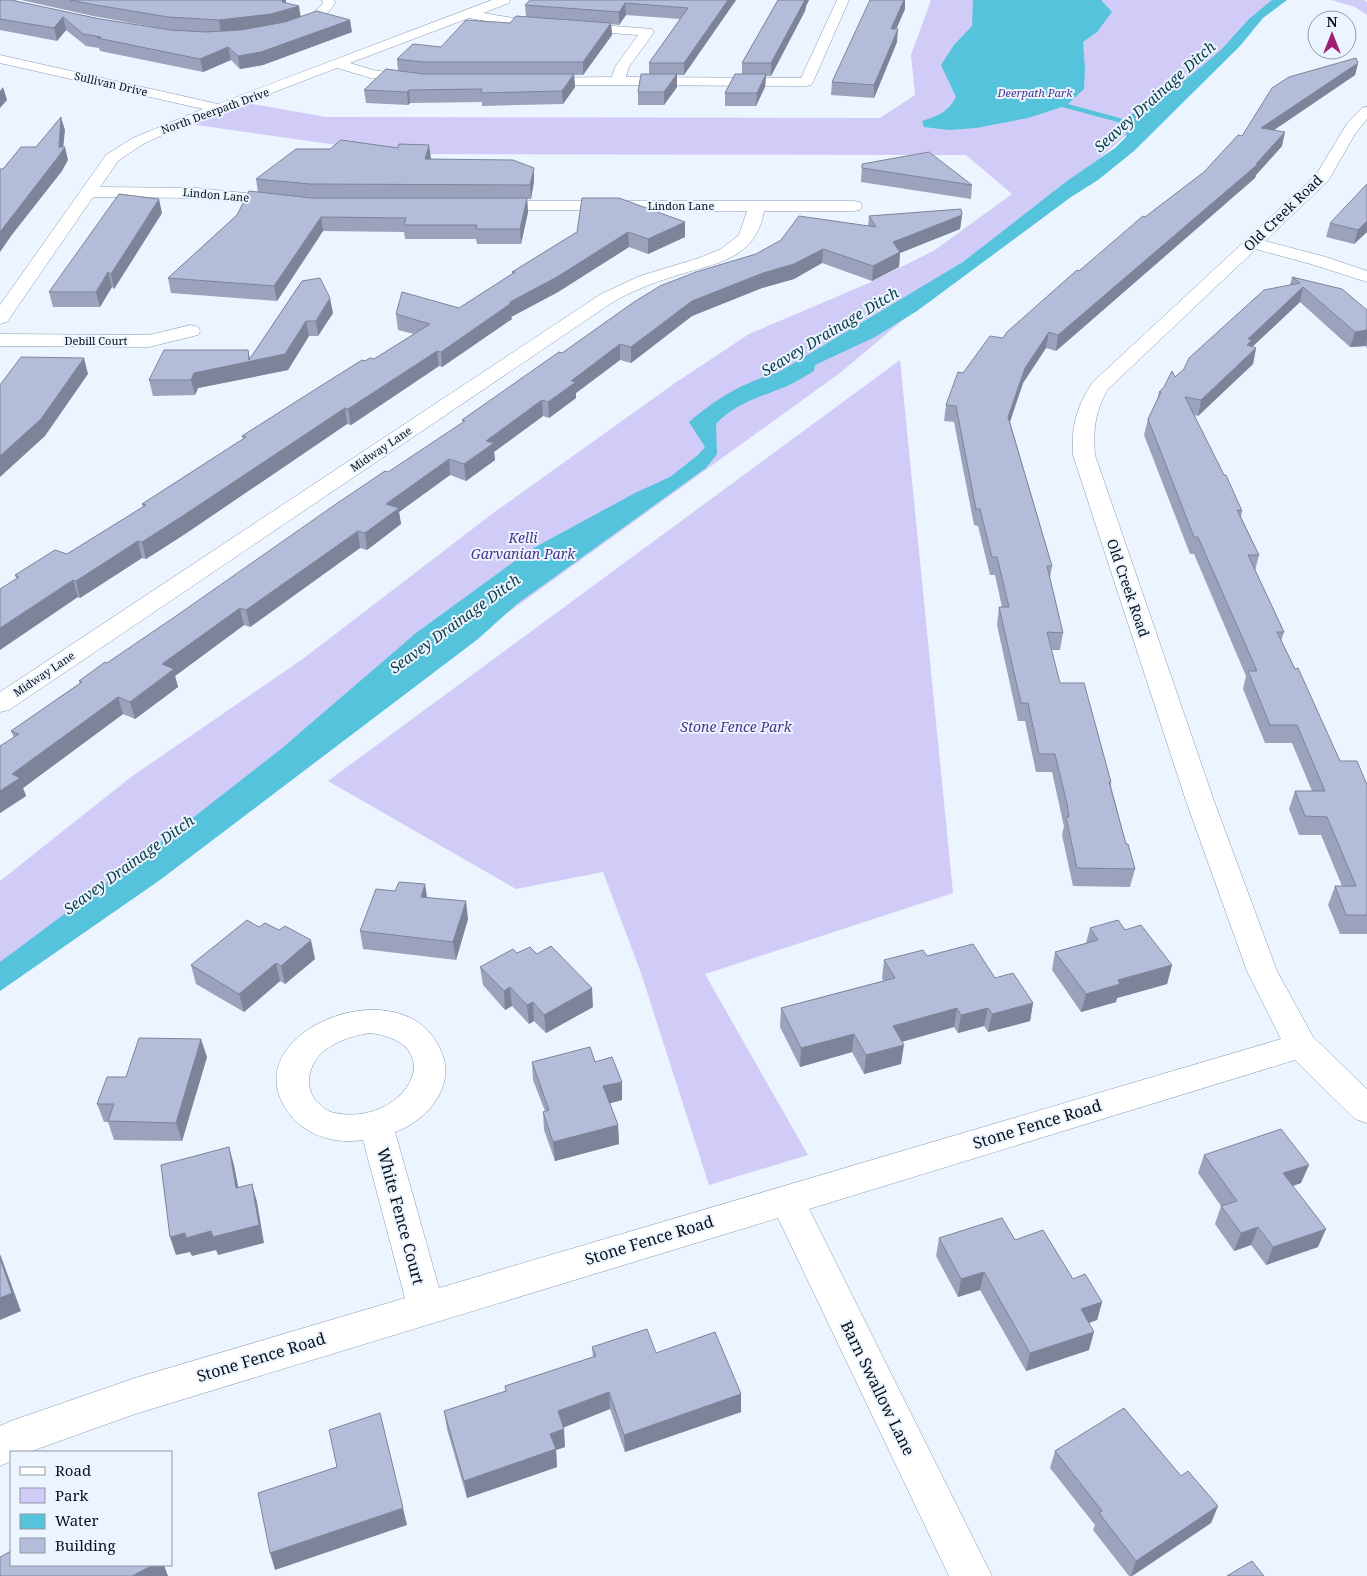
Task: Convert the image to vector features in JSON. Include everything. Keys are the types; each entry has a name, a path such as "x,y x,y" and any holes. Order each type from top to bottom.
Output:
{"street":[{"path":"273,32 298,26 315,18 326,10 328,0"},
{"name":"North Deerpath Drive","path":"0,318 112,158 122,150 162,130 504,0"},
{"path":"521,81 806,82 843,0"},
{"path":"469,14 513,22 647,32 622,66 618,81"},
{"name":"Sullivan Drive","path":"0,59 221,109"},
{"path":"338,64 371,74 398,79 434,81"},
{"name":"Old Creek Road","path":"1361,117 1322,178 1100,386 1088,407 1082,433 1084,455 1200,801 1262,971 1301,1046 1367,1110"},
{"name":"Lindon Lane","path":"88,192 197,192 300,204"},
{"name":"Lindon Lane","path":"472,206 854,206"},
{"name":"Midway Lane","path":"0,704 607,298 662,274 710,260 732,249 744,240 752,228 756,206"},
{"path":"1252,243 1320,261 1367,277"},
{"name":"Debill Court","path":"0,340 149,341 191,331"},
{"name":"Stone Fence Road","path":"0,1446 25,1434 135,1396 426,1307 1301,1046"},
{"name":"White Fence Court","path":"376,1124 426,1307"},
{"name":"Barn Swallow Lane","path":"786,1199 971,1576"}],"green space":[{"path":"931,0 1281,0 1036,214 928,299 840,373 0,979 0,881 131,777 304,658 492,514 675,383 749,334 869,283 935,250 1012,194 966,155 400,154 190,124 247,103 326,117 880,118 915,95 911,55"},
{"path":"1331,0 1364,0 1367,2 1367,15 1355,7"},
{"name":"Stone Fence Park","path":"900,360 953,893 705,974 808,1155 709,1185 641,973 603,872 516,889 328,781"}],"water":[{"name":"Seavey Drainage Ditch","path":"973,0 1101,0 1112,12 1097,32 1083,42 1084,89 1068,104 1123,119 1160,99 1201,67 1221,50 1249,19 1272,0 1287,0 1263,18 1240,46 1134,151 1098,180 1071,197 917,311 875,337 815,365 814,371 794,383 749,401 731,411 716,424 717,454 706,468 517,604 478,639 160,880 0,991 0,962 181,827 281,749 416,633 530,550 635,493 670,477 698,455 705,447 689,422 700,413 742,386 779,372 963,262 1067,181 1115,148 1126,137 1127,128 1118,122 1062,107 1028,118 976,128 949,130 924,127 922,121 942,113 956,97 941,65 954,45 972,26"}],"building":[{"path":"0,0 11,0 100,19 171,30 206,32 241,30 285,22 317,11 350,20 261,52 238,56 228,47 200,59 83,34 63,17 54,28 0,19"},
{"path":"70,0 283,0 282,2 299,6 271,14 219,20 168,17"},
{"path":"530,0 728,0 684,63 649,63 688,8 625,3 619,12 525,5"},
{"path":"778,0 805,0 771,63 742,63"},
{"path":"870,0 904,0 891,29 898,29 874,85 832,82"},
{"path":"516,16 611,23 583,62 423,62 397,59 413,44 441,47 466,20 510,23"},
{"path":"1349,60 1357,60 1358,63 1261,128 1285,132 1256,164 1258,164 1058,335 1049,332 1025,368 1008,417 1052,566 1047,566 1063,633 1047,632 1060,683 1084,683 1126,844 1128,844 1135,869 1077,868 1066,817 1069,817 1067,804 1055,754 1039,754 1028,703 1021,703 999,607 1009,607 997,557 992,557 980,509 976,509 956,406 946,405 958,372 963,373 990,336 1003,338 1007,332 1077,270 1079,271 1143,216 1145,217 1204,172 1238,135 1242,136 1272,88 1289,77"},
{"path":"386,69 423,74 574,74 562,91 481,93 482,89 409,90 407,92 364,90"},
{"path":"641,74 677,74 664,92 638,92"},
{"path":"735,74 766,74 757,93 725,93"},
{"path":"61,117 59,147 65,147 0,232 0,169 3,169 21,147 36,147"},
{"path":"341,140 398,148 399,144 429,145 425,159 513,160 534,168 530,185 311,184 256,179 296,149 330,149"},
{"path":"929,152 972,185 862,168 862,164"},
{"path":"1367,184 1367,221 1358,230 1330,223"},
{"path":"249,191 311,198 527,198 520,229 476,229 477,225 404,225 406,218 321,217 274,286 168,278 237,215"},
{"path":"119,194 159,199 111,274 108,272 96,292 49,292"},
{"path":"582,198 619,198 685,222 648,239 628,232 557,277 510,302 510,304 441,352 437,351 348,409 345,408 142,542 138,541 76,581 73,580 0,628 0,589 19,577 15,575 55,550 67,554 146,505 142,504 246,437 242,436 308,394 362,360 374,359 430,324 396,314 402,292 459,308 515,272 512,272 577,232"},
{"path":"961,209 962,215 893,242 900,252 873,266 823,249 794,264 763,273 692,301 631,347 620,344 571,381 576,382 548,402 542,400 486,441 494,443 464,464 449,459 386,504 399,508 365,533 358,531 246,610 240,608 162,664 174,669 130,702 118,697 12,774 20,778 0,791 0,746 19,734 11,731 82,682 79,681 105,662 107,663 176,616 385,471 388,472 465,421 462,420 559,352 562,353 660,286 696,272 756,254 781,240 799,216 876,227 869,216"},
{"path":"1292,277 1342,289 1367,310 1367,330 1355,332 1303,287 1248,339 1252,340 1247,345 1256,348 1201,400 1185,397 1224,475 1226,475 1242,511 1237,510 1259,555 1248,555 1284,632 1277,632 1295,669 1298,668 1340,761 1357,761 1367,785 1367,915 1346,915 1335,886 1356,886 1327,817 1305,816 1295,791 1325,791 1297,725 1270,725 1248,671 1257,671 1198,537 1194,537 1148,419 1161,392 1159,392 1164,387 1172,371 1175,377 1184,369 1189,358 1264,290 1300,283"},
{"path":"320,278 330,298 316,321 306,321 285,354 194,373 191,380 149,380 164,350 248,350 249,360 302,281"},
{"path":"21,357 84,358 41,419 0,456 0,385"},
{"path":"399,882 425,884 421,897 466,901 453,942 360,931 376,889 395,891"},
{"path":"247,920 259,927 265,923 279,930 285,926 311,940 281,966 276,963 239,994 191,965"},
{"path":"1118,920 1125,930 1141,925 1172,965 1118,980 1120,984 1086,994 1055,952 1098,940 1090,928"},
{"path":"973,944 995,978 1013,973 1033,1003 992,1014 988,1008 961,1015 957,1008 893,1026 904,1045 866,1055 854,1034 801,1048 781,1008 895,978 884,960 923,950 927,956"},
{"path":"551,946 592,988 544,1015 533,1002 527,1005 510,987 504,991 480,967 513,949 517,953 530,947 537,954"},
{"path":"139,1038 201,1039 176,1123 108,1121 114,1104 97,1104 107,1077 126,1077"},
{"path":"590,1047 595,1062 612,1057 622,1082 603,1086 618,1125 553,1142 543,1112 549,1110 532,1062"},
{"path":"1281,1129 1309,1165 1283,1173 1326,1229 1273,1247 1258,1227 1241,1233 1221,1206 1237,1201 1204,1155"},
{"path":"229,1147 236,1188 252,1184 259,1225 213,1237 211,1231 186,1238 185,1233 170,1237 161,1165"},
{"path":"1002,1218 1015,1240 1043,1230 1073,1279 1085,1274 1102,1302 1081,1309 1094,1332 1030,1353 984,1272 961,1279 939,1238"},
{"path":"0,1258 12,1293 0,1298"},
{"path":"647,1329 656,1353 715,1332 741,1394 624,1435 609,1392 558,1411 564,1429 550,1434 556,1449 464,1481 444,1411 506,1391 505,1386 596,1356 592,1347"},
{"path":"1124,1408 1181,1476 1188,1471 1218,1506 1136,1561 1099,1513 1102,1511 1055,1451"},
{"path":"380,1413 403,1508 270,1553 258,1493 337,1467 329,1430"},
{"path":"10,1552 10,1566 151,1566 132,1576 0,1576 0,1557"},
{"path":"1252,1561 1264,1576 1227,1576"}],"park label":[{"name":"Deerpath Park","path":"1035,93"},
{"name":"Kelli Garvanian Park","path":"523,546"}]}
